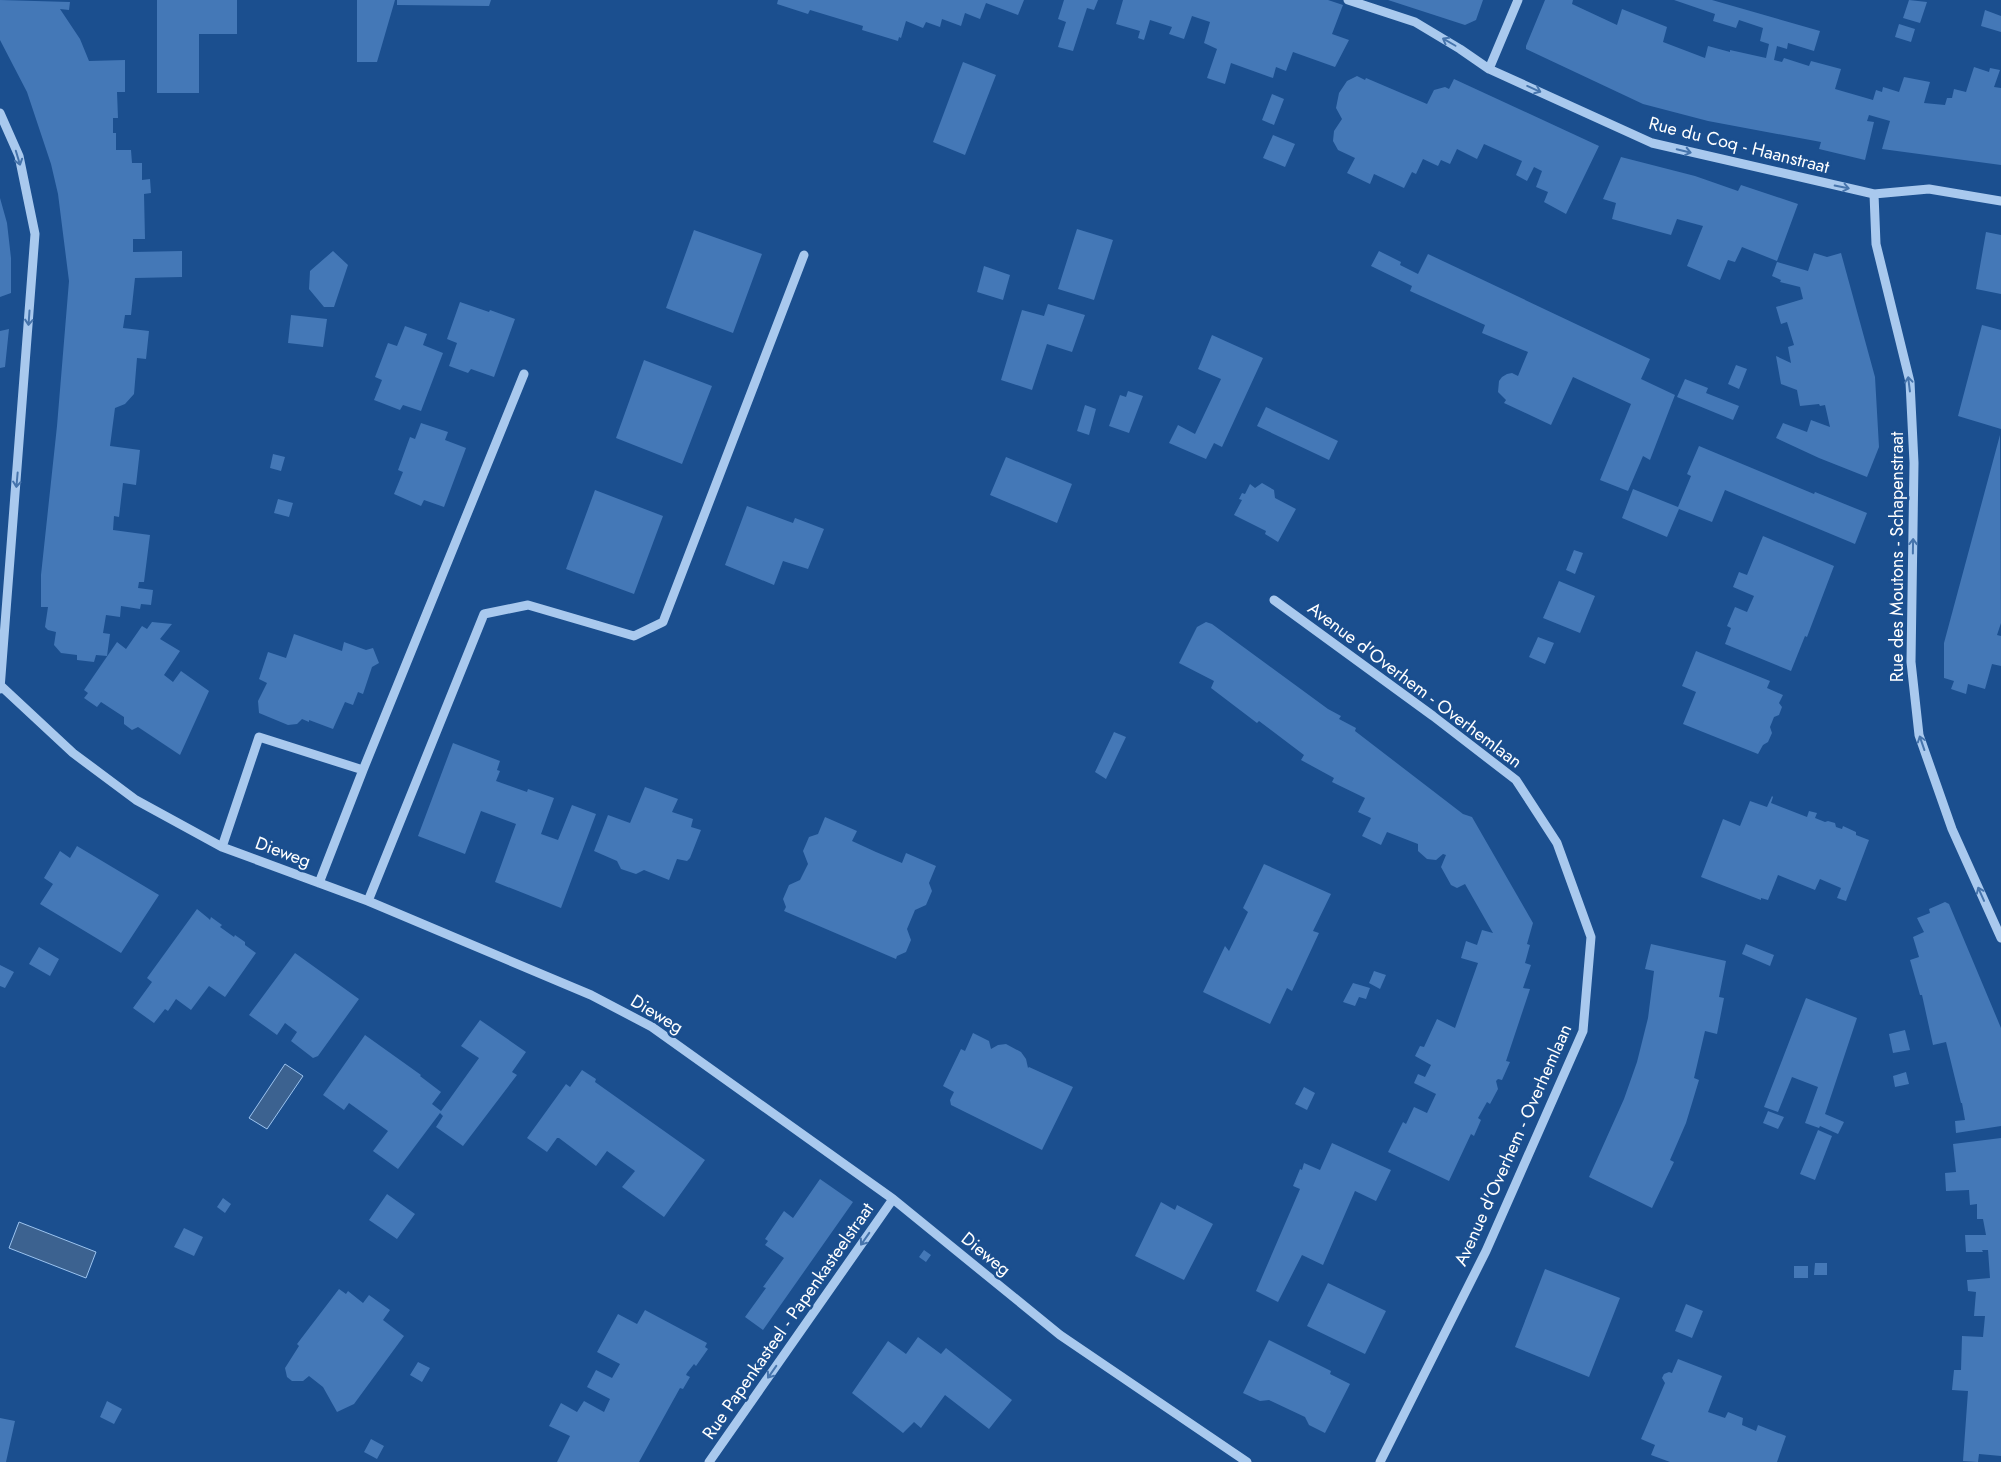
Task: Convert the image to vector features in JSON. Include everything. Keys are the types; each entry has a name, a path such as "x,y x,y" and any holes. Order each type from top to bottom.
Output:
{"street":[{"name":"Rue du Coq - Haanstraat","path":"1348,0 1415,22 1489,69 1652,143 1874,194 1929,189 2001,202"},
{"path":"1489,69 1518,0"},
{"path":"0,113 19,156 35,234 0,687"},
{"name":"Rue des Moutons - Schapenstraat","path":"1874,194 1876,244 1910,382 1914,463 1911,662 1919,735 1952,829 2001,938"},
{"path":"368,900 484,614 528,605 634,636 663,622 804,255"},
{"path":"319,883 524,374"},
{"name":"Avenue d'Overhem - Overhemlaan","path":"1274,600 1433,716 1516,780 1557,843 1591,937 1583,1031 1486,1251 1380,1462"},
{"name":"Dieweg","path":"0,687 72,754 136,800 222,848 368,900 591,995 652,1027 893,1199 1060,1336 1247,1462"},
{"path":"222,848 258,737 363,770"},
{"name":"Rue Papenkasteel - Papenkasteelstraat","path":"710,1462 893,1199"}],"water":[{"path":"285,1064 303,1076 267,1129 249,1118"},
{"path":"19,1222 96,1252 86,1278 9,1248"}],"building":[{"path":"0,0 70,2 69,10 60,9 80,39 89,61 125,60 125,92 117,92 118,118 113,118 113,133 116,133 116,150 131,150 132,163 142,163 142,180 150,179 151,193 144,194 145,239 133,239 133,252 182,251 182,277 135,278 131,315 125,315 123,328 149,331 146,359 137,358 134,394 125,404 115,408 110,446 140,450 136,485 123,483 119,517 114,516 113,530 150,535 144,582 139,582 138,588 153,590 151,605 141,604 140,609 121,606 120,617 106,615 103,633 110,634 107,656 96,655 94,662 77,660 77,655 61,653 54,645 56,632 45,627 48,607 41,607 41,575 57,426 69,281 58,194 51,164 27,92 0,40"},
{"path":"157,0 237,0 237,34 199,34 199,93 157,93"},
{"path":"357,0 395,0 377,62 357,62"},
{"path":"397,0 491,0 489,6 397,5"},
{"path":"778,0 1024,0 1018,15 986,3 980,19 965,13 961,26 942,19 940,27 926,22 923,28 906,21 901,38 899,37 898,41 862,30 863,26 810,10 808,14 777,4"},
{"path":"1064,0 1098,0 1094,10 1087,8 1073,51 1058,47 1066,22 1058,19"},
{"path":"1123,0 1328,0 1343,5 1332,34 1349,40 1335,67 1293,52 1286,71 1276,67 1273,78 1231,63 1225,84 1207,78 1217,49 1204,43 1210,22 1192,16 1184,39 1169,34 1172,27 1150,20 1144,40 1138,38 1140,31 1116,24"},
{"path":"1388,0 1483,0 1476,20 1465,25"},
{"path":"1545,0 1573,0 1572,4 1617,25 1622,9 1667,27 1663,42 1705,58 1708,46 1766,58 1769,44 1760,41 1763,28 1739,20 1736,28 1713,21 1715,14 1674,0 1712,0 1820,31 1814,51 1788,43 1787,49 1777,46 1774,60 1782,62 1784,58 1809,66 1811,61 1841,69 1835,89 1873,100 1876,90 1882,92 1883,87 1899,92 1904,77 1930,82 1924,103 1945,105 1947,98 1952,98 1954,89 1966,92 1974,67 1989,72 1990,68 2000,70 1994,87 2001,88 2001,165 1882,149 1890,121 1869,115 1867,121 1874,122 1865,160 1819,149 1821,142 1708,121 1643,104 1526,49"},
{"path":"1909,0 1927,2 1920,23 1903,18"},
{"path":"1985,10 2001,16 2001,32 1981,26"},
{"path":"1899,24 1915,29 1911,42 1895,37"},
{"path":"963,62 996,75 965,155 933,142"},
{"path":"1357,76 1427,104 1434,90 1445,87 1449,89 1454,79 1599,146 1566,214 1544,202 1548,192 1536,187 1542,171 1534,167 1527,181 1516,175 1522,161 1484,144 1477,159 1457,149 1450,164 1441,160 1438,166 1423,159 1416,174 1412,172 1404,188 1374,174 1370,184 1347,173 1355,158 1338,150 1333,141 1334,131 1342,119 1336,108 1339,93 1347,81"},
{"path":"1272,94 1284,99 1274,125 1262,120"},
{"path":"1273,135 1295,144 1285,167 1263,158"},
{"path":"1621,157 1695,176 1738,191 1741,185 1798,204 1777,261 1742,247 1735,262 1728,260 1720,280 1687,266 1703,226 1677,219 1671,235 1612,219 1616,203 1603,199"},
{"path":"0,198 7,223 11,258 11,293 0,297"},
{"path":"1077,229 1113,240 1094,300 1058,289"},
{"path":"694,230 762,254 733,333 666,308"},
{"path":"1986,232 2001,235 2001,294 1976,289"},
{"path":"333,251 348,265 334,307 324,307 309,289 310,271"},
{"path":"1379,251 1401,262 1400,265 1418,274 1428,254 1650,359 1641,379 1675,395 1650,460 1643,456 1628,491 1600,480 1631,404 1573,377 1551,425 1504,403 1506,400 1498,392 1499,381 1507,374 1512,373 1518,376 1528,352 1482,333 1485,325 1410,291 1412,286 1371,266"},
{"path":"1814,253 1827,257 1841,253 1875,377 1879,447 1867,477 1776,438 1783,423 1807,432 1811,420 1830,427 1825,405 1800,406 1797,390 1781,384 1776,356 1791,363 1788,347 1794,345 1787,322 1781,324 1776,307 1803,299 1800,287 1780,282 1781,280 1772,276 1777,262 1808,271"},
{"path":"984,266 1010,275 1003,300 977,292"},
{"path":"460,302 515,319 494,377 471,369 468,373 449,366 457,343 447,339"},
{"path":"1048,304 1085,315 1072,352 1047,344 1032,390 1001,380 1022,310 1044,316"},
{"path":"291,315 327,319 323,347 288,343"},
{"path":"1982,325 2001,330 2001,429 1958,416"},
{"path":"405,326 427,334 423,345 443,353 421,411 403,405 400,410 374,400 382,380 375,377 388,343 397,346"},
{"path":"9,329 5,367 0,368 0,331"},
{"path":"1212,335 1263,358 1222,447 1214,443 1206,459 1169,443 1178,425 1195,434 1221,379 1198,369"},
{"path":"644,360 712,386 682,464 616,438"},
{"path":"1736,365 1747,369 1739,389 1728,384"},
{"path":"1685,379 1708,388 1706,393 1739,406 1733,420 1677,397"},
{"path":"1128,391 1143,396 1129,433 1109,426 1120,395 1126,397"},
{"path":"1085,405 1096,409 1089,435 1077,431"},
{"path":"1266,407 1338,441 1329,460 1257,426"},
{"path":"421,423 448,432 445,440 466,448 444,507 424,500 421,506 394,494 403,472 398,470 410,437 415,439"},
{"path":"2000,435 2001,623 1997,635 2001,636 2001,666 1992,664 1985,689 1968,684 1966,694 1951,689 1954,681 1944,678 1944,643"},
{"path":"1699,446 1814,494 1815,492 1867,513 1855,544 1725,490 1712,522 1679,509 1667,537 1622,518 1633,489 1678,507 1691,476 1687,474"},
{"path":"273,454 285,457 281,471 270,468"},
{"path":"1006,457 1072,484 1057,523 990,495"},
{"path":"1262,483 1274,490 1275,498 1296,509 1278,542 1265,534 1266,531 1234,515 1242,500 1239,499 1242,493 1245,494 1250,484 1255,488"},
{"path":"595,490 663,516 634,594 566,569"},
{"path":"278,499 293,503 289,517 274,513"},
{"path":"747,506 793,523 795,518 824,529 808,569 783,561 774,585 725,565"},
{"path":"1763,536 1834,566 1807,637 1805,636 1791,671 1725,644 1731,628 1727,626 1735,607 1747,612 1754,596 1733,587 1739,572 1747,575"},
{"path":"1574,550 1583,553 1575,574 1566,570"},
{"path":"1559,581 1595,596 1580,633 1543,618"},
{"path":"152,622 172,624 160,639 180,651 164,675 173,682 181,671 209,691 180,755 138,727 132,730 124,724 124,717 101,702 97,707 84,698 88,693 84,690 117,642 126,649 142,626 147,629"},
{"path":"1206,622 1212,624 1328,709 1341,716 1339,719 1356,728 1355,731 1463,814 1472,817 1533,923 1527,944 1530,945 1525,963 1531,965 1523,988 1530,989 1506,1061 1510,1062 1502,1080 1498,1079 1496,1081 1498,1089 1490,1104 1487,1102 1478,1118 1481,1120 1474,1136 1471,1134 1449,1181 1388,1152 1403,1122 1406,1124 1414,1107 1427,1113 1436,1094 1414,1083 1418,1074 1425,1077 1431,1065 1415,1056 1420,1046 1424,1047 1437,1019 1455,1028 1478,963 1461,958 1466,941 1477,945 1482,930 1493,933 1465,884 1457,888 1451,885 1441,867 1446,855 1443,854 1436,860 1427,859 1418,851 1418,844 1387,832 1381,845 1362,836 1371,818 1358,812 1365,798 1332,782 1334,778 1301,760 1304,755 1259,721 1257,723 1211,688 1214,681 1179,663 1197,627"},
{"path":"294,634 342,651 344,642 366,650 373,648 379,663 372,667 363,694 358,692 353,705 345,702 333,729 302,719 297,724 288,725 259,713 258,701 267,683 259,679 268,652 286,658"},
{"path":"1538,637 1554,643 1545,664 1529,657"},
{"path":"1696,651 1770,681 1767,688 1783,695 1779,703 1782,707 1779,715 1774,717 1770,727 1772,733 1768,742 1763,745 1758,754 1683,724 1696,692 1682,686"},
{"path":"1114,732 1126,737 1106,779 1095,772"},
{"path":"453,743 500,761 497,770 500,771 496,781 527,792 528,789 554,798 541,834 558,840 572,805 596,814 561,908 495,882 516,824 481,811 465,854 418,836"},
{"path":"645,787 678,799 672,812 693,819 691,827 701,830 690,858 687,861 677,859 669,880 644,870 636,874 621,869 617,861 594,851 608,815 630,823"},
{"path":"1772,796 1771,803 1807,817 1809,811 1817,813 1815,818 1835,823 1836,827 1842,829 1843,826 1856,832 1856,835 1869,840 1846,901 1837,898 1841,888 1820,879 1815,890 1778,875 1768,900 1761,898 1761,900 1701,877 1723,819 1740,826 1750,801 1767,807"},
{"path":"825,817 857,831 852,841 876,852 902,863 906,853 936,866 929,883 932,891 926,905 915,910 907,929 911,940 906,952 897,956 896,959 784,911 786,907 783,899 789,885 800,880 808,864 803,851 809,837 818,834"},
{"path":"77,846 159,895 121,953 40,904 53,884 44,878 60,851 70,858"},
{"path":"1264,864 1331,894 1313,931 1319,933 1292,991 1287,988 1270,1024 1203,992 1225,946 1229,951 1248,912 1243,908"},
{"path":"1945,902 1949,904 2001,1028 2001,1126 1956,1133 1955,1121 1965,1120 1946,1042 1933,1045 1922,995 1920,995 1910,960 1919,957 1913,937 1924,932 1917,918 1930,913 1929,909"},
{"path":"197,909 210,920 211,917 222,925 220,927 234,937 235,935 245,942 245,945 256,953 225,997 209,986 191,1010 176,999 168,1011 165,1009 154,1023 133,1008 152,982 147,978"},
{"path":"1651,944 1726,961 1719,997 1724,998 1717,1034 1705,1031 1694,1078 1699,1080 1686,1123 1670,1160 1674,1162 1652,1208 1589,1177 1624,1099 1637,1062 1648,1018 1654,971 1645,969"},
{"path":"1746,944 1774,955 1770,966 1742,954"},
{"path":"39,947 59,959 50,976 29,964"},
{"path":"295,953 359,999 318,1056 313,1058 291,1041 297,1032 285,1023 277,1035 249,1015"},
{"path":"0,965 14,972 5,988 0,986"},
{"path":"1374,971 1386,975 1380,989 1369,983"},
{"path":"1353,983 1370,988 1366,999 1359,997 1355,1006 1343,1002"},
{"path":"1806,998 1857,1018 1825,1114 1844,1122 1838,1134 1820,1126 1819,1128 1805,1123 1818,1087 1792,1077 1778,1112 1764,1107"},
{"path":"480,1020 526,1052 512,1072 517,1075 463,1146 436,1127 443,1116 440,1113 398,1169 373,1151 388,1131 349,1103 344,1110 323,1095 365,1035 421,1075 441,1092 432,1104 441,1111 479,1058 461,1046"},
{"path":"1905,1030 1910,1050 1893,1053 1889,1034"},
{"path":"973,1033 989,1041 991,1049 998,1045 1006,1044 1021,1052 1026,1059 1028,1068 1073,1087 1042,1150 951,1105 950,1100 954,1092 943,1086 961,1049 965,1051"},
{"path":"582,1070 596,1079 595,1082 705,1160 664,1217 622,1187 635,1171 607,1151 596,1166 559,1138 557,1138 547,1152 527,1138 566,1084 570,1087"},
{"path":"1906,1072 1909,1084 1895,1087 1893,1076"},
{"path":"1304,1087 1315,1093 1307,1110 1295,1104"},
{"path":"1768,1111 1784,1117 1778,1129 1763,1123"},
{"path":"1818,1130 1832,1136 1815,1180 1800,1174"},
{"path":"2001,1138 2001,1456 1979,1454 1978,1462 1963,1461 1968,1391 1952,1390 1954,1370 1961,1370 1962,1336 1983,1337 1985,1316 1974,1316 1976,1292 1968,1291 1967,1280 1990,1278 1988,1250 1982,1250 1983,1252 1966,1252 1965,1235 1986,1235 1983,1219 1977,1219 1977,1204 1970,1205 1969,1190 1946,1191 1945,1173 1956,1172 1953,1144"},
{"path":"1332,1143 1391,1170 1376,1201 1355,1191 1323,1265 1302,1255 1278,1302 1256,1291 1300,1189 1293,1186 1300,1169 1302,1170 1304,1163 1320,1170"},
{"path":"820,1179 853,1202 763,1330 745,1317 766,1288 763,1287 784,1258 765,1245 768,1241 765,1239 784,1211 793,1218"},
{"path":"387,1194 415,1214 397,1239 369,1220"},
{"path":"223,1198 231,1204 225,1213 217,1207"},
{"path":"1161,1202 1175,1210 1177,1205 1213,1224 1184,1280 1135,1256"},
{"path":"184,1228 203,1237 194,1256 174,1247"},
{"path":"924,1250 931,1255 926,1262 919,1257"},
{"path":"1815,1263 1827,1263 1827,1275 1814,1275"},
{"path":"1794,1266 1808,1266 1808,1278 1794,1278"},
{"path":"1545,1269 1620,1298 1589,1377 1515,1347"},
{"path":"1328,1283 1386,1311 1365,1354 1307,1326"},
{"path":"339,1289 346,1294 348,1291 363,1303 369,1295 390,1310 383,1320 404,1336 354,1404 337,1412 323,1387 309,1376 303,1381 292,1381 287,1377 285,1368 299,1346 297,1344"},
{"path":"1686,1304 1703,1311 1692,1338 1675,1331"},
{"path":"645,1310 707,1343 705,1347 708,1349 696,1366 694,1364 687,1373 686,1375 690,1377 683,1389 680,1388 639,1462 557,1462 570,1436 549,1426 561,1403 577,1412 584,1401 604,1412 610,1399 587,1387 596,1370 612,1378 620,1364 597,1352 618,1314 637,1324"},
{"path":"918,1337 941,1354 946,1348 1012,1400 989,1429 945,1395 921,1428 914,1422 903,1433 852,1393 888,1341 906,1354"},
{"path":"1269,1340 1331,1371 1330,1374 1350,1384 1325,1433 1309,1425 1305,1417 1269,1400 1260,1401 1243,1393"},
{"path":"1678,1359 1722,1376 1708,1412 1725,1418 1728,1412 1743,1418 1742,1425 1756,1431 1758,1425 1786,1436 1777,1462 1670,1462 1651,1455 1655,1445 1641,1439 1665,1383 1662,1378 1664,1374 1672,1373"},
{"path":"418,1362 430,1368 422,1382 410,1375"},
{"path":"107,1401 122,1409 114,1424 100,1417"},
{"path":"0,1418 15,1421 6,1462 0,1462"},
{"path":"371,1439 384,1446 377,1459 364,1452"}]}
